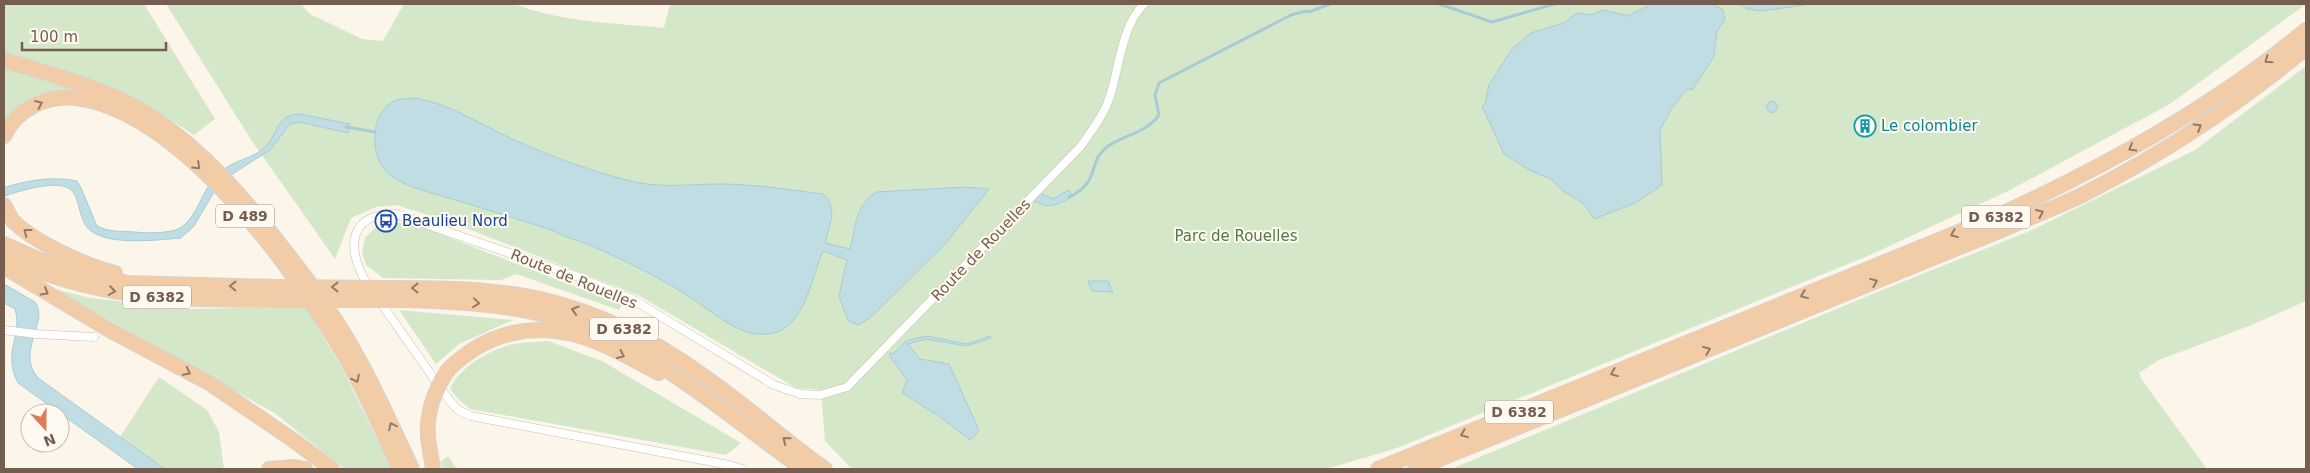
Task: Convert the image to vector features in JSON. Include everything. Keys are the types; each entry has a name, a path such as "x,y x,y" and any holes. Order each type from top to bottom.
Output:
{"highway":[{"name":"D 6382","path":"1378,469 1984,222 2059,187 2197,109 2279,52 2306,30"},
{"name":"D 6382","path":"1415,469 2004,229 2083,194 2140,164 2210,120 2306,48"},
{"name":"D 489","path":"4,60 79,83 139,109 197,151 222,175 294,261 335,319 361,364 412,469"},
{"name":"D 489","path":"4,136 17,118 37,103 62,97 96,101 136,120 176,148 226,193 299,286 348,362 400,469"},
{"path":"4,205 13,221 31,236 61,252 112,272 187,286"},
{"name":"D 6382","path":"4,244 40,260 127,283 187,286 452,288 514,294 597,316 645,339 705,376 825,469"},
{"name":"D 6382","path":"4,255 41,274 99,289 144,296 287,300 452,301 513,307 567,321 637,350 706,396 803,469"},
{"path":"4,267 111,331 209,383 332,469"},
{"path":"433,469 428,438 428,418 432,400 448,370 477,345 521,330 552,330 583,337 706,396 789,469"},
{"path":"269,469 294,466 305,469"}],"street":[{"name":"Route de Rouelles","path":"742,469 730,465 471,416 458,410 360,274 353,248 356,233 368,220 376,216 385,214 406,216 573,275 632,300 774,385 800,394 820,395 830,393 847,387 859,377 1081,146 1098,123 1110,98 1129,25 1137,11 1144,4"},
{"path":"4,330 36,334 94,337"}],"green space":[{"path":"4,4 144,4 215,119 194,135 157,111 102,84 4,52"},
{"name":"Parc de Rouelles","path":"166,4 301,4 310,14 362,39 383,41 404,4 514,4 550,15 664,28 670,4 2306,4 2170,104 2010,190 1870,255 1397,448 1326,469 852,469 825,441 821,390 796,388 638,295 450,222 396,205 376,207 351,218 335,259 250,138"},
{"path":"4,66 85,91 60,90 40,94 22,104 4,122"},
{"path":"2306,66 2306,301 2249,326 2159,360 2139,373 2142,380 2207,469 1451,469 1882,290 2030,231 2195,150"},
{"path":"393,223 412,223 622,305 619,310 516,274 501,280 383,278 366,265 362,251 365,238 376,227"},
{"path":"51,288 90,298 187,309 306,307 343,370 392,469 344,469 276,414"},
{"path":"399,310 513,320 459,344 436,364"},
{"path":"548,341 602,361 741,443 726,455 470,409 457,398 450,388 460,373 467,367 492,352 514,344"},
{"path":"159,377 207,410 219,432 224,469 166,469 120,437"},
{"path":"448,456 457,469 443,469 440,462"}],"water":[{"path":"1649,4 1713,4 1723,10 1725,20 1717,31 1714,56 1693,89 1686,90 1672,108 1660,130 1662,185 1635,203 1594,219 1584,204 1563,191 1551,179 1531,171 1504,154 1482,106 1485,104 1489,85 1512,49 1531,33 1564,23 1577,13 1591,15 1603,10 1629,16"},
{"path":"1739,4 1811,4 1762,11 1747,9"},
{"path":"415,98 444,106 550,155 588,169 638,183 662,185 747,185 823,194 828,199 832,211 825,243 850,249 860,211 863,205 876,192 966,187 989,189 945,244 872,316 859,325 848,321 839,296 847,260 823,251 807,297 795,319 787,327 777,332 754,334 738,329 671,285 590,245 539,226 421,190 391,176 384,169 376,150 376,128 379,118 384,109 392,102 400,99"},
{"path":"1772,101 1778,107 1772,113 1766,107"},
{"path":"300,114 350,124 348,133 300,122 290,124 270,150 234,173 214,192 194,226 181,238 124,240 103,237 89,229 82,217 77,199 71,190 57,185 28,189 4,196 4,188 24,182 50,179 77,181 97,226 101,228 157,233 175,230 190,219 210,184 226,168 261,150 270,141 286,117"},
{"path":"1069,190 1072,197 1051,206 1042,205 1031,199 1038,192 1053,199"},
{"path":"1088,281 1108,281 1113,292 1092,291"},
{"path":"4,284 35,302 39,319 30,358 32,368 38,378 165,469 138,469 70,420 70,403 46,403 18,383 12,362 17,318 15,309 4,303"},
{"path":"926,336 967,344 990,336 991,338 967,346 926,339 908,344 920,359 949,364 979,431 970,440 939,416 902,393 907,380 889,355 890,353 893,354 906,341"}],"waterway":[{"path":"1069,197 1086,184 1097,158 1107,147 1148,126 1159,115 1155,95 1159,83 1291,15 1309,12 1330,4"},
{"path":"1439,4 1492,22 1554,4"},
{"path":"346,127 375,132"}],"place":[{"name":"Le colombier","path":"1865,126"},
{"name":"Beaulieu Nord","path":"386,221"}]}
